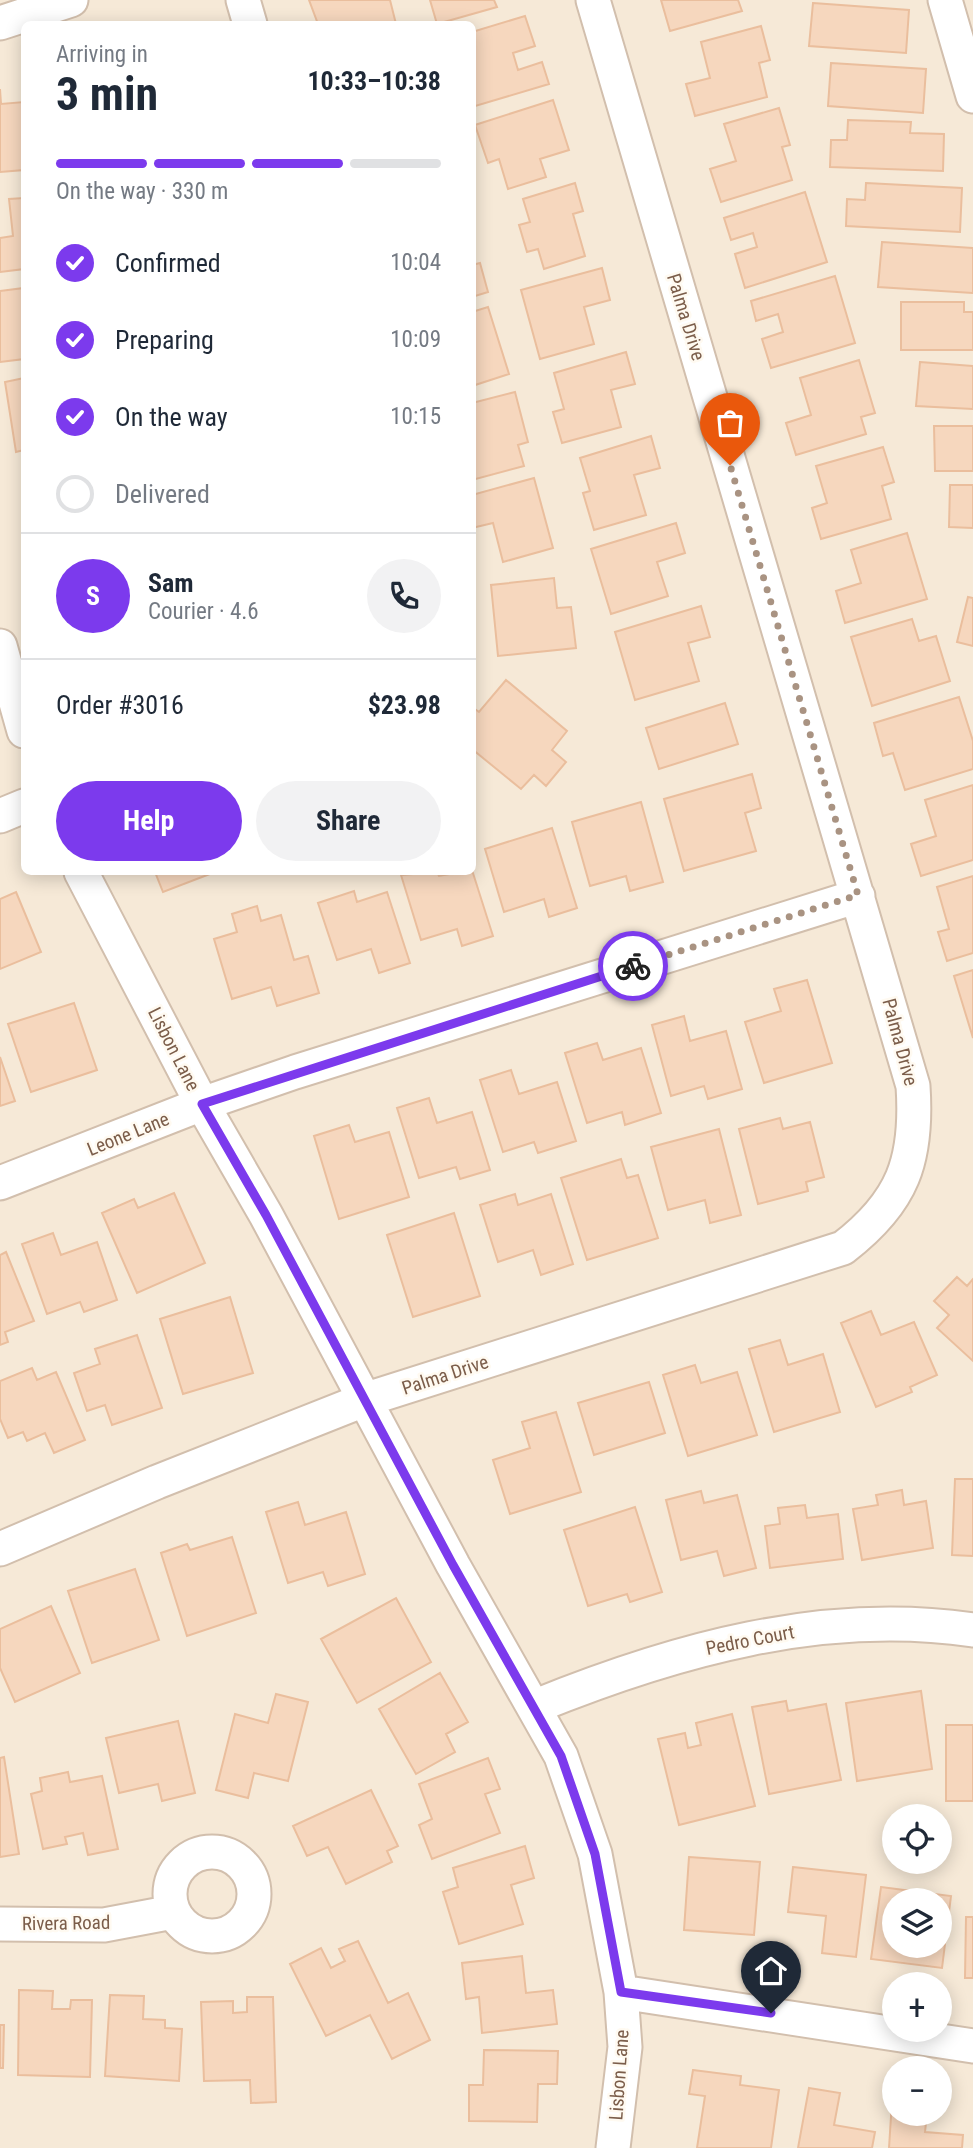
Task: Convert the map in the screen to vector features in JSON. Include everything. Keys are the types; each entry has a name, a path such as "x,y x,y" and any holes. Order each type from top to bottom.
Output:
{"street":[{"path":"0,23 71,0"},
{"path":"243,0 249,21"},
{"name":"Palma Drive","path":"0,1549 364,1400 843,1248 872,1226 895,1193 909,1163 916,1126 913,1086 593,0"},
{"path":"945,0 973,96"},
{"path":"0,646 21,720"},
{"path":"0,816 21,807"},
{"name":"Lisbon Lane","path":"83,875 202,1104 266,1215 505,1659 536,1706 561,1756 595,1854 621,1992 625,2047 613,2148"},
{"name":"Leone Lane","path":"0,1183 202,1104 858,895"},
{"name":"Pedro Court","path":"536,1706 653,1663 761,1636 878,1623 973,1630"},
{"name":"Rivera Road","path":"0,1924 104,1925 173,1912"},
{"path":"621,1992 973,2046"}],"shaded area":[{"path":"0,0 973,0 973,2148 0,2148"}],"building":[{"path":"309,0 390,0 395,21 317,21"},
{"path":"430,0 494,0 497,7 448,21 436,21"},
{"path":"661,0 738,0 742,11 670,31"},
{"path":"813,3 909,10 906,53 809,46"},
{"path":"525,16 535,46 513,53 518,70 542,62 549,84 476,106 476,31"},
{"path":"761,26 770,60 759,63 767,97 695,116 686,84 710,78 701,42"},
{"path":"831,63 926,69 923,113 828,106"},
{"path":"0,89 1,104 21,102 21,170 0,172"},
{"path":"553,100 569,150 540,159 546,177 508,189 499,159 488,163 476,125"},
{"path":"779,108 790,145 782,147 792,180 721,202 710,169 736,161 724,124"},
{"path":"848,120 911,122 910,133 944,134 943,171 830,167 831,140 847,140"},
{"path":"575,183 583,211 573,214 585,256 544,269 538,249 527,252 519,225 530,222 523,199"},
{"path":"866,183 962,188 960,232 846,226 847,199 865,200"},
{"path":"805,192 827,262 745,288 735,254 757,247 753,233 731,240 724,218"},
{"path":"21,198 21,269 0,272 0,238 13,236 9,199"},
{"path":"882,242 973,248 973,293 878,287"},
{"path":"480,263 488,292 476,296 476,264"},
{"path":"602,268 610,300 584,307 594,344 540,359 521,290"},
{"path":"835,276 855,343 771,368 762,339 783,332 778,314 756,321 751,301"},
{"path":"21,288 21,359 0,362 0,291"},
{"path":"901,302 964,302 964,312 973,312 973,350 901,350"},
{"path":"488,307 509,374 476,385 476,311"},
{"path":"626,352 635,384 611,390 621,427 562,443 553,412 564,409 554,373"},
{"path":"859,360 875,413 861,417 866,434 796,455 786,423 811,415 800,378"},
{"path":"920,362 973,366 973,409 916,406"},
{"path":"21,379 21,451 16,452 5,382"},
{"path":"515,392 528,442 518,445 524,466 476,479 476,402"},
{"path":"934,426 973,426 973,471 935,471"},
{"path":"651,436 660,468 634,475 646,515 594,530 583,493 590,491 580,458"},
{"path":"883,447 894,482 882,486 891,519 821,539 812,508 827,503 816,466"},
{"path":"534,478 553,548 503,562 493,523 476,527 476,494"},
{"path":"950,485 973,485 973,528 949,527"},
{"path":"676,523 685,553 657,562 668,596 611,614 591,549"},
{"path":"907,533 927,599 845,623 836,591 861,583 851,550"},
{"path":"554,578 557,608 571,607 576,648 498,656 491,585"},
{"path":"968,597 973,598 973,646 957,642"},
{"path":"701,606 710,637 688,643 699,681 635,700 615,632"},
{"path":"912,619 919,641 936,636 950,681 872,706 851,637"},
{"path":"506,680 567,731 552,750 566,762 546,786 534,775 521,789 476,752 476,710 479,712"},
{"path":"959,697 973,741 973,769 905,790 893,753 883,756 874,723"},
{"path":"725,703 738,744 659,769 646,728"},
{"path":"752,774 761,808 745,813 756,851 684,871 664,799"},
{"path":"973,785 973,860 921,876 911,844 936,836 925,800"},
{"path":"641,802 663,882 630,891 626,876 590,886 572,822"},
{"path":"552,828 577,908 549,917 544,899 504,912 485,849"},
{"path":"156,875 207,875 163,892"},
{"path":"401,875 474,875 493,936 462,946 457,929 421,940"},
{"path":"973,876 973,953 947,961 938,932 949,929 937,887"},
{"path":"354,891 357,902 387,892 410,963 379,973 371,949 337,960 318,903"},
{"path":"16,892 41,952 0,969 0,899"},
{"path":"257,906 261,921 281,915 294,960 308,956 319,993 277,1006 271,987 232,999 214,939 237,932 232,914"},
{"path":"973,970 973,1038 954,976"},
{"path":"807,980 832,1063 764,1083 745,1022 781,1011 774,989"},
{"path":"74,1003 97,1070 31,1092 8,1024"},
{"path":"684,1016 690,1041 726,1031 742,1089 708,1099 704,1086 671,1096 652,1025"},
{"path":"597,1043 603,1060 641,1048 661,1113 625,1125 622,1112 587,1123 565,1053"},
{"path":"0,1057 15,1101 0,1106"},
{"path":"511,1070 519,1094 557,1082 576,1141 538,1153 534,1142 503,1152 480,1080"},
{"path":"429,1098 437,1123 472,1112 490,1170 460,1179 456,1167 419,1178 397,1108"},
{"path":"780,1118 783,1129 810,1122 824,1177 806,1182 808,1191 758,1204 739,1129"},
{"path":"349,1125 355,1142 389,1132 409,1197 339,1219 314,1136"},
{"path":"719,1129 741,1215 710,1223 705,1200 668,1210 651,1147"},
{"path":"621,1159 627,1178 638,1175 658,1238 587,1260 561,1178"},
{"path":"174,1193 205,1263 137,1293 102,1213 134,1199 138,1208"},
{"path":"515,1194 518,1205 551,1194 573,1264 541,1275 533,1250 498,1262 480,1205"},
{"path":"454,1213 480,1296 413,1317 387,1235"},
{"path":"53,1233 61,1255 97,1242 117,1300 84,1312 80,1302 47,1314 22,1244"},
{"path":"6,1252 34,1321 5,1332 8,1342 0,1345 0,1255"},
{"path":"957,1277 967,1286 973,1279 973,1361 937,1328 949,1315 934,1301"},
{"path":"230,1297 253,1373 183,1394 160,1319"},
{"path":"871,1311 881,1335 914,1322 937,1375 910,1387 912,1392 876,1407 841,1323"},
{"path":"137,1335 162,1408 112,1425 105,1405 87,1411 74,1373 100,1364 95,1349"},
{"path":"780,1340 788,1365 823,1354 840,1412 774,1432 749,1349"},
{"path":"695,1365 701,1383 737,1372 757,1435 688,1456 663,1375"},
{"path":"32,1368 37,1380 56,1372 85,1440 54,1453 45,1433 27,1441 23,1432 8,1438 0,1419 0,1381"},
{"path":"649,1382 665,1433 594,1455 578,1403"},
{"path":"556,1412 581,1492 510,1514 493,1460 530,1448 522,1422"},
{"path":"955,1479 973,1479 973,1556 952,1555"},
{"path":"902,1490 904,1505 926,1501 933,1548 862,1560 853,1509 878,1505 876,1495"},
{"path":"701,1491 704,1503 737,1495 756,1568 724,1576 717,1551 681,1560 666,1500"},
{"path":"298,1502 305,1525 346,1512 365,1574 328,1586 323,1572 288,1583 266,1512"},
{"path":"805,1505 807,1518 838,1514 843,1559 770,1568 765,1526 780,1524 778,1508"},
{"path":"635,1507 662,1592 630,1602 627,1594 588,1606 564,1530"},
{"path":"232,1537 256,1613 187,1636 161,1553 187,1544 190,1550"},
{"path":"135,1569 159,1640 92,1663 68,1591"},
{"path":"396,1598 431,1662 357,1703 321,1639"},
{"path":"51,1606 80,1673 15,1702 0,1668 0,1629"},
{"path":"440,1673 468,1722 446,1734 455,1752 416,1774 379,1709"},
{"path":"921,1691 932,1769 857,1781 846,1703"},
{"path":"276,1694 308,1702 288,1781 254,1773 248,1798 216,1790 235,1714 268,1723"},
{"path":"786,1701 788,1711 826,1704 841,1780 769,1794 752,1707"},
{"path":"732,1714 755,1806 679,1825 658,1739 685,1733 688,1748 701,1745 696,1723"},
{"path":"178,1721 195,1793 162,1801 158,1784 119,1793 106,1738"},
{"path":"946,1725 973,1725 973,1801 946,1801"},
{"path":"4,1757 19,1854 0,1857 0,1758"},
{"path":"488,1758 500,1789 485,1794 500,1833 432,1859 419,1825 432,1819 419,1784"},
{"path":"68,1772 70,1782 102,1776 118,1849 88,1855 83,1833 65,1837 67,1844 43,1849 31,1794 42,1791 40,1778"},
{"path":"371,1790 398,1846 387,1851 392,1862 346,1884 328,1847 307,1856 293,1826"},
{"path":"525,1846 534,1878 511,1885 523,1924 459,1944 443,1892 458,1887 453,1868"},
{"path":"689,1857 760,1862 754,1935 684,1930"},
{"path":"793,1867 866,1875 856,1957 822,1953 826,1916 788,1912"},
{"path":"881,1887 889,1888 882,1888 882,1958 943,1958 942,1968 871,1959"},
{"path":"966,1917 973,1917 973,1978 965,1978"},
{"path":"358,1941 388,2003 408,1993 430,2040 392,2059 370,2015 326,2036 290,1964 321,1948 331,1968 345,1961 339,1949"},
{"path":"522,1956 526,1993 553,1990 557,2024 482,2033 479,1997 466,1999 462,1963"},
{"path":"19,1990 53,1991 52,2009 70,2009 71,2000 92,2000 90,2077 18,2075"},
{"path":"110,1995 144,1996 143,2019 165,2020 165,2028 182,2029 179,2081 105,2076"},
{"path":"247,1997 273,1997 276,2102 251,2103 250,2080 204,2081 201,2002 233,2001 233,2013 247,2012"},
{"path":"0,2025 4,2025 3,2068 0,2068"},
{"path":"484,2050 558,2051 557,2084 538,2084 537,2122 469,2121 469,2085 483,2085"},
{"path":"693,2070 741,2076 740,2085 779,2090 771,2148 697,2148 705,2096 689,2094"},
{"path":"809,2088 840,2093 834,2125 875,2132 872,2148 798,2148"},
{"path":"890,2126 926,2126 925,2132 963,2135 962,2148 889,2148"}],"way so far":[{"path":"633,966 858,895 730,465"}],"route":[{"path":"633,966 295,1072 202,1104 266,1215 453,1565 505,1659 536,1706 561,1756 595,1854 621,1992 771,2013"}]}
